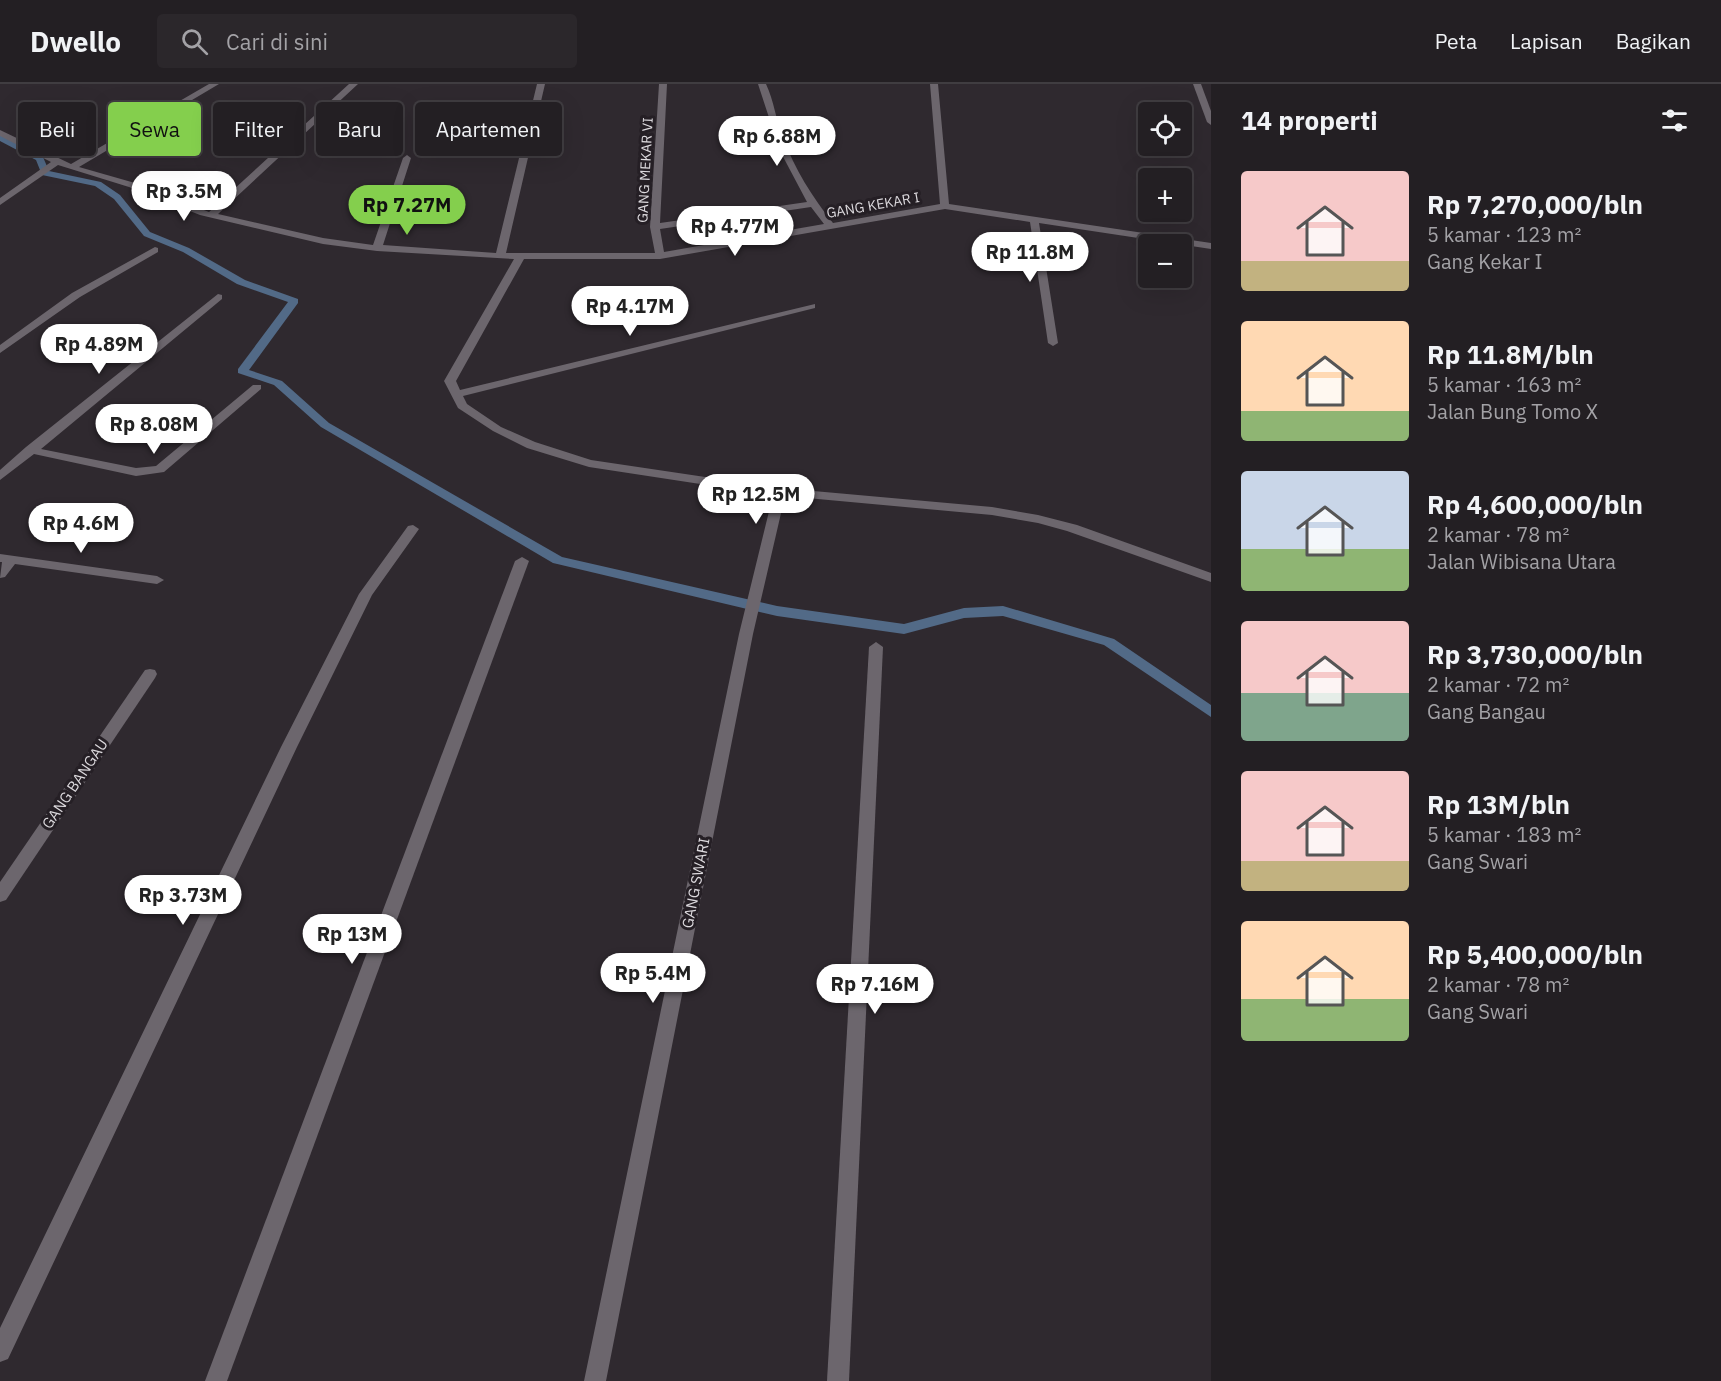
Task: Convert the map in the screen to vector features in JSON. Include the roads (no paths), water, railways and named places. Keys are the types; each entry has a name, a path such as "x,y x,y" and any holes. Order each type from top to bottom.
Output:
{"street":[{"path":"71,168 215,84"},
{"path":"211,215 354,84"},
{"path":"501,256 502,242 541,84"},
{"name":"GANG MEKAR VI","path":"660,256 655,226 663,84"},
{"path":"762,84 774,125 792,167 812,204 830,226"},
{"path":"934,84 945,206"},
{"path":"1197,84 1211,122"},
{"name":"GANG KEKAR I","path":"0,133 54,164 132,185 190,209 323,241 377,248 501,256 604,258 660,256 945,206 1211,246"},
{"path":"377,248 407,158"},
{"path":"0,202 54,164"},
{"path":"655,226 812,204"},
{"path":"1034,219 1053,343"},
{"path":"0,350 76,295 155,250"},
{"path":"521,256 450,381 462,406 497,429 531,445 588,463 780,492 992,510 1072,528 1211,578"},
{"path":"0,476 218,297"},
{"path":"455,395 811,306"},
{"path":"30,450 136,472 160,469 257,387"},
{"name":"GANG SWARI","path":"595,1381 746,634 780,492"},
{"path":"0,1351 288,747 366,594 413,529"},
{"path":"0,574 6,559 157,580"},
{"path":"216,1381 522,561"},
{"path":"838,1381 876,647"},
{"name":"GANG BANGAU","path":"0,895 150,674"}],"waterway":[{"path":"0,138 40,159 45,173 98,184 117,197 147,234 186,250 241,282 294,301 242,371 278,383 325,425 558,560 777,611 904,629 964,613 1003,611 1109,642 1211,712"}]}
